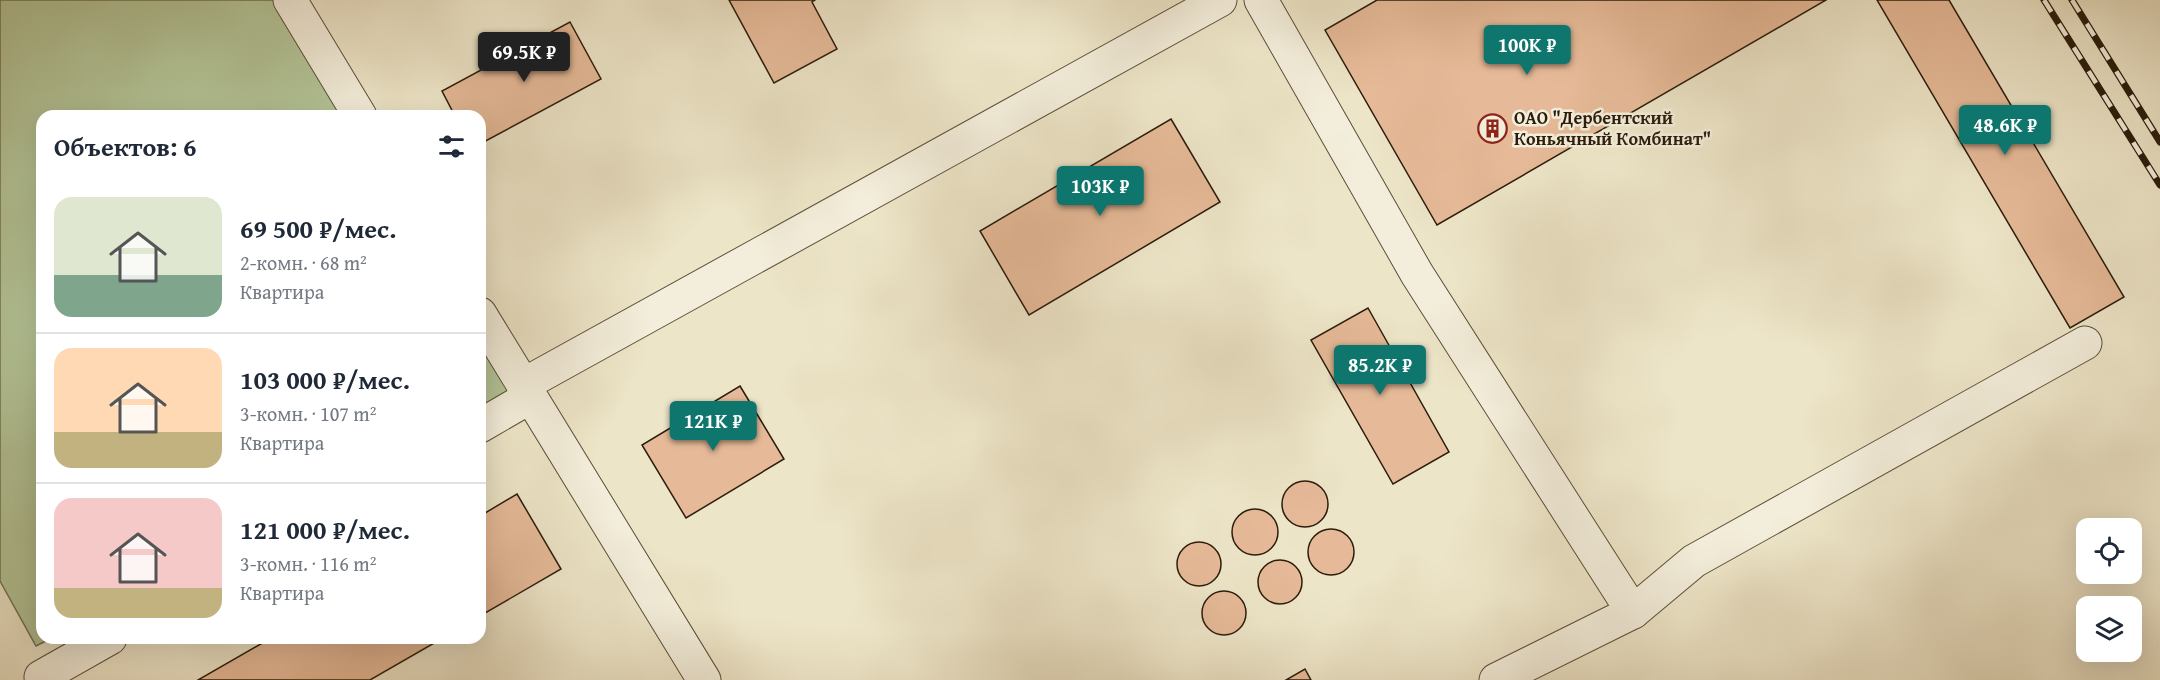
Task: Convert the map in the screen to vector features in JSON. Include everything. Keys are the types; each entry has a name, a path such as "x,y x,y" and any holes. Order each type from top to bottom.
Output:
{"lane":[{"path":"290,0 356,110"},
{"path":"486,422 527,391 1220,0"},
{"path":"1261,0 1417,274 1633,612"},
{"path":"486,324 704,680"},
{"path":"1496,680 1633,612 1694,561 2085,343"},
{"path":"42,680 41,677 99,644"}],"green space":[{"path":"0,0 290,0 357,110 36,110 36,644 40,644 36,646 0,581"},
{"path":"486,324 523,385 486,405"}],"building":[{"path":"729,0 815,0 812,2 837,49 774,83"},
{"name":"ОАО \"Дербентский Коньячный Комбинат\"","path":"1377,0 1826,0 1437,225 1325,30"},
{"path":"1877,0 1949,0 2124,297 2070,328"},
{"path":"570,22 601,79 486,141 486,110 452,110 442,91"},
{"path":"1171,119 1220,202 1029,315 980,231"},
{"path":"1368,308 1449,452 1393,484 1311,340"},
{"path":"740,386 784,459 686,518 642,445"},
{"path":"1305,481 1321,488 1328,504 1321,520 1305,527 1289,520 1282,504 1289,488"},
{"path":"517,494 561,569 486,613 486,512"},
{"path":"1255,509 1271,516 1278,532 1271,548 1255,555 1239,548 1232,532 1239,516"},
{"path":"1331,529 1347,536 1354,552 1347,568 1331,575 1315,568 1308,552 1315,536"},
{"path":"1199,542 1215,548 1221,564 1215,580 1199,586 1183,580 1177,564 1183,548"},
{"path":"1280,560 1296,566 1302,582 1296,598 1280,604 1264,598 1258,582 1264,566"},
{"path":"1224,591 1239,598 1246,613 1239,628 1224,635 1209,628 1202,613 1209,598"},
{"path":"261,644 433,644 370,680 198,680"},
{"path":"1305,669 1311,680 1286,680"}],"railway":[{"path":"2044,0 2160,185"},
{"path":"2072,0 2160,142"}],"place":[{"name":"ОАО \"Дербентский Коньячный Комбинат\"","path":"1493,128"}]}
